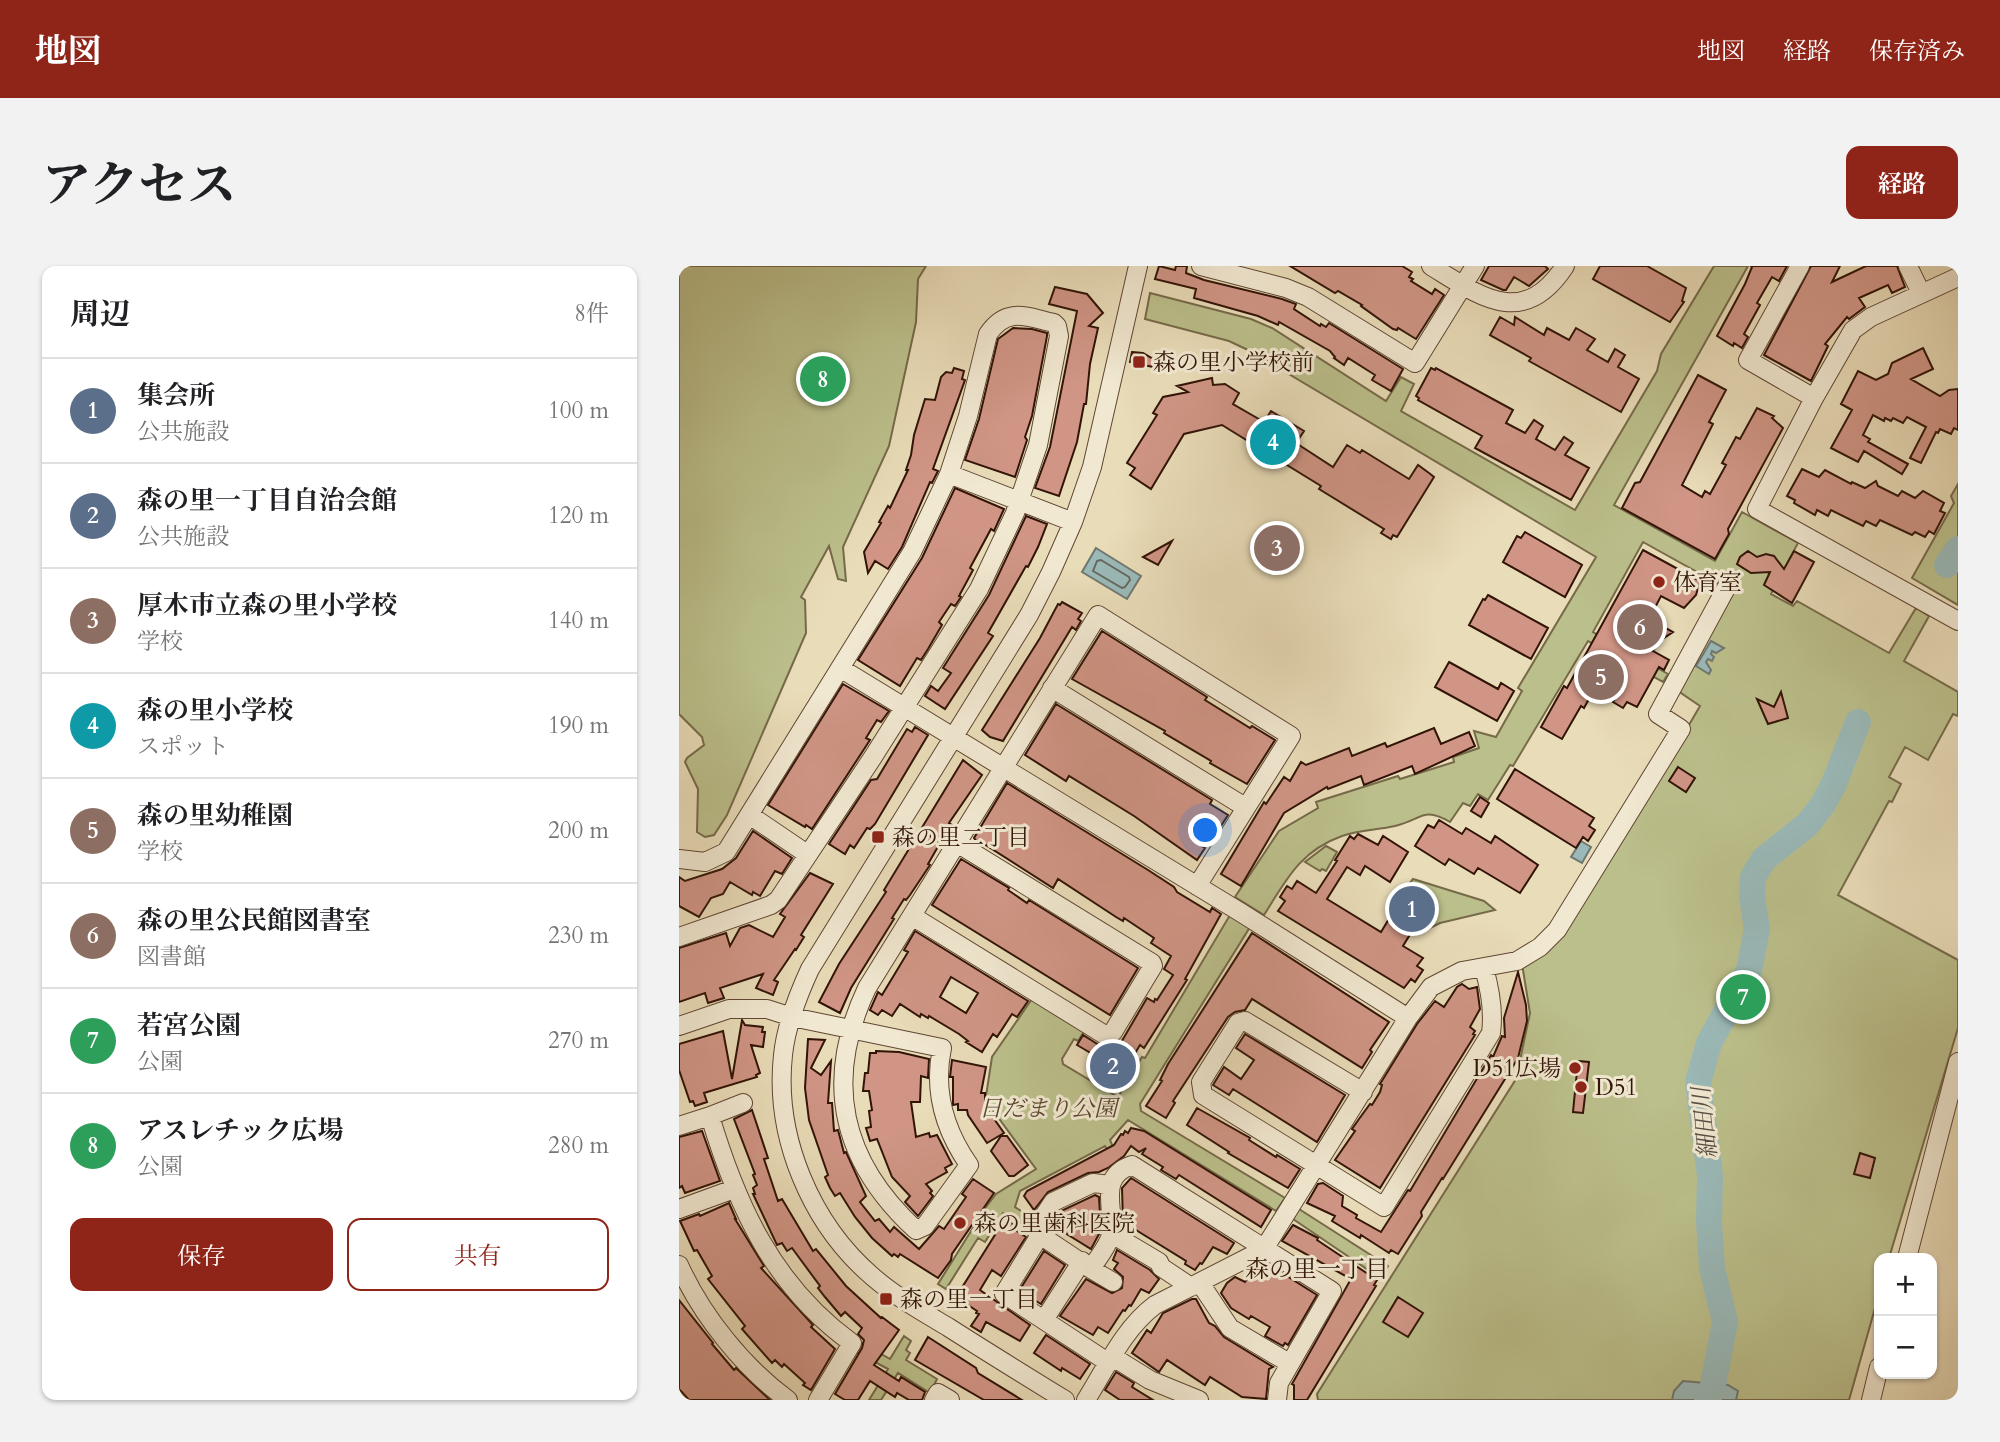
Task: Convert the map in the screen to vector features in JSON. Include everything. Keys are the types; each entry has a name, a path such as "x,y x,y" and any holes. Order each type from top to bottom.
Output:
{"street":[{"path":"1065,1400 890,1290 861,1266 833,1235 816,1209 795,1162 787,1125 782,1075 783,1052 792,1017 810,969 1029,615 1073,522 1092,467 1138,266"},
{"path":"1202,266 1286,288 1308,297 1415,363 1475,266"},
{"path":"1431,266 1489,300 1513,303 1537,295 1550,286 1565,266"},
{"path":"1800,266 1748,360 1814,398"},
{"path":"1908,266 1921,293"},
{"path":"1958,277 1871,317 1853,330 1756,509 1958,621"},
{"path":"679,859 705,862 726,852 751,816 912,552 949,474 968,416 988,334 995,323 1019,315 1054,323 1059,337 1038,445 1020,500 979,589 778,900 771,905 679,937"},
{"path":"949,474 1073,522"},
{"path":"1086,1400 1142,1315 1155,1305 1253,1255 1269,1241 1408,1018 1431,988 1462,971 1517,961 1540,947 1557,930 1681,729 1658,713 1731,579"},
{"path":"679,1026 729,1009 767,1009 792,1017 851,1029 942,1048 938,1073 943,1115 969,1165 925,1226 916,1230 895,1211 871,1180 851,1136 842,1100 843,1073 851,1029 867,988 1098,615 1291,736 1197,886"},
{"path":"841,668 1408,1018"},
{"path":"1052,688 1245,807"},
{"path":"751,816 807,854"},
{"path":"912,916 1105,1035 1113,1032 1153,966 1151,963 957,843"},
{"path":"1363,1092 1245,1021 1238,1023 1201,1082 1203,1095 1384,1207 1491,1032 1493,1020 1489,984 1484,968"},
{"path":"1909,1253 1951,1119 1958,1062"},
{"path":"679,1126 743,1103"},
{"path":"710,1116 734,1189 767,1254 800,1298 830,1327 852,1343 818,1400"},
{"path":"1044,1320 1111,1236 1110,1185 1121,1169 1132,1165 1332,1291 1289,1363 1279,1383 1277,1400"},
{"path":"1110,1185 1093,1183 1053,1202 1035,1229 1040,1235 1113,1282"},
{"path":"679,1209 734,1189"},
{"path":"1040,1235 1002,1293 1111,1360 1150,1381 1199,1400"},
{"path":"1111,1236 1117,1237 1196,1285 1230,1328 1289,1363"},
{"path":"679,1265 707,1314 731,1345 788,1400"},
{"path":"1871,1400 1876,1379"},
{"path":"934,1400 938,1393 950,1400"}],"green space":[{"path":"679,266 926,266 918,279 916,322 889,446 843,547 846,581 838,579 829,546 801,597 805,600 806,633 727,815 714,835 705,837 697,832 698,789 685,762 704,745 702,737 679,714"},
{"path":"1714,266 1748,266 1614,505 1715,561 1742,512 1798,543 1771,594 1793,606 1797,601 1889,653 1916,608 1929,616 1904,661 1958,692 1958,716 1953,714 1928,760 1905,747 1889,777 1901,784 1838,895 1958,960 1958,1028 1890,1253 1874,1253 1874,1312 1849,1400 1318,1400 1317,1394 1516,1079 1530,1013 1522,964 1640,809 1700,706 1679,689 1731,591 1643,542 1593,632 1668,674 1663,682 1588,641 1513,766 1510,765 1488,800 1478,794 1470,806 1463,803 1450,822 1441,817 1427,815 1395,826 1348,834 1327,842 1295,868 1264,915 1235,897 1279,831 1318,808 1316,802 1398,776 1400,779 1454,762 1453,757 1479,748 1474,731 1496,737 1522,691 1518,688 1596,557 1250,351 1229,341 1145,319 1150,293 1251,319 1272,328 1386,401 1401,377 1414,384 1401,411 1575,510 1657,371 1661,354"},
{"path":"1958,484 1958,605 1912,578 1954,503 1951,496"},
{"path":"1326,846 1337,852 1326,871 1320,871 1305,862"},
{"path":"1413,879 1484,901 1495,910 1440,923 1424,931 1420,929 1435,904 1407,887"},
{"name":"日だまり公園","path":"1230,915 1250,927 1140,1104 1141,1111 1285,1198 1276,1211 1128,1120 1110,1140 1120,1163 1116,1167 1105,1146 1020,1191 1015,1207 1033,1219 1028,1227 1003,1213 985,1242 978,1238 946,1289 938,1284 996,1194 1036,1169 992,1109 986,1096 992,1057 1034,996 1085,1030 1078,1041 1074,1039 1062,1059 1063,1064 1118,1097 1142,1057 1145,1058"},
{"path":"1299,1209 1388,1266 1380,1278 1293,1219"},
{"path":"904,1336 911,1341 906,1350 910,1353 906,1360 937,1379 930,1393 898,1373 881,1400 869,1400 888,1369 856,1352 862,1343 890,1359"}],"water":[{"path":"1096,548 1141,576 1127,599 1082,572"},
{"path":"1711,641 1724,648 1716,653 1712,651 1712,661 1708,659 1706,662 1711,670 1709,674 1696,666"},
{"path":"1581,841 1591,847 1582,863 1571,857"},
{"path":"1683,1381 1728,1385 1738,1391 1736,1400 1672,1400 1674,1391"}],"building":[{"path":"1159,266 1175,270 1176,266 1187,266 1186,273 1204,280 1296,304 1294,309 1320,326 1321,324 1326,327 1329,323 1403,369 1391,391 1372,380 1375,375 1348,358 1344,365 1334,358 1330,351 1279,322 1278,325 1258,316 1194,298 1196,289 1155,279"},
{"path":"1290,266 1402,266 1412,272 1409,277 1413,279 1411,281 1432,294 1435,289 1444,295 1416,339 1398,328 1393,329 1362,305 1338,291 1335,293"},
{"path":"1489,266 1545,266 1548,269 1529,286 1514,277 1506,290 1503,290 1481,280"},
{"path":"1600,266 1647,266 1686,288 1682,301 1684,302 1670,322 1593,279"},
{"path":"1751,266 1787,266 1779,281 1772,277 1757,303 1760,305 1744,334 1748,337 1742,348 1717,336 1745,284"},
{"path":"1811,266 1840,266 1832,282 1866,266 1897,266 1905,287 1892,293 1888,285 1859,298 1865,307 1849,319 1847,317 1825,344 1828,346 1811,381 1764,355"},
{"path":"1055,287 1087,294 1103,313 1089,326 1098,328 1090,364 1086,404 1059,496 1035,488 1050,447 1077,311 1049,304"},
{"path":"1500,317 1514,325 1515,317 1544,335 1547,328 1569,340 1576,328 1595,339 1587,350 1608,362 1615,349 1625,355 1618,367 1639,379 1621,412 1529,361 1531,358 1490,335"},
{"path":"1013,328 1047,333 1032,416 1025,437 1027,440 1015,477 965,460 979,419 998,339"},
{"path":"1923,348 1933,369 1911,379 1940,396 1949,390 1958,389 1958,430 1954,428 1951,434 1940,429 1936,432 1921,463 1910,458 1926,427 1907,417 1903,423 1893,418 1891,421 1885,418 1884,421 1873,415 1863,435 1870,439 1868,442 1908,464 1902,474 1864,451 1858,462 1831,448 1852,410 1841,404 1858,371 1876,380 1888,374 1892,363"},
{"path":"1132,352 1143,353 1168,368 1167,370 1130,362"},
{"path":"954,368 964,371 962,379 965,380 933,469 938,471 932,483 930,482 902,547 888,569 875,561 868,573 864,552 888,506 890,508 908,470 914,435 925,399 935,400 941,377 946,372 952,373"},
{"path":"1431,368 1436,368 1513,410 1506,423 1525,433 1534,420 1543,426 1536,439 1555,450 1564,437 1573,443 1565,455 1589,468 1571,500 1475,448 1482,436 1418,400 1416,396"},
{"path":"1698,375 1726,390 1709,422 1713,424 1682,485 1702,497 1705,491 1710,494 1726,465 1722,463 1736,437 1740,439 1757,408 1774,416 1772,418 1783,428 1728,529 1729,534 1715,559 1622,508 1635,483 1640,482"},
{"path":"1212,378 1213,385 1225,384 1239,393 1233,404 1264,422 1271,411 1304,431 1296,443 1333,467 1347,445 1360,453 1362,450 1409,479 1418,465 1434,477 1397,537 1393,535 1391,539 1381,533 1384,529 1319,489 1321,486 1222,425 1184,434 1151,489 1130,475 1135,468 1127,463 1157,415 1153,413 1163,397 1188,392 1177,386"},
{"path":"1802,469 1819,477 1825,470 1865,488 1876,481 1878,486 1898,496 1902,491 1915,498 1923,491 1944,503 1940,511 1945,513 1934,534 1929,531 1925,537 1915,532 1912,535 1880,520 1876,526 1866,521 1863,526 1831,510 1828,516 1817,510 1815,515 1787,496"},
{"path":"955,488 1004,509 994,531 991,529 970,568 973,570 959,596 961,597 955,606 951,604 939,622 942,625 928,649 921,660 917,658 900,686 858,660 922,558"},
{"path":"1026,516 1047,524 1038,547 988,633 993,636 945,709 925,696 931,686 938,691 951,673 943,668 989,595"},
{"path":"1525,532 1582,565 1565,597 1503,562 1517,536 1521,538"},
{"path":"1172,541 1158,565 1143,557"},
{"path":"1643,550 1700,581 1696,595 1684,608 1661,596 1649,619 1673,632 1661,640 1653,651 1669,660 1664,670 1659,667 1637,707 1627,702 1623,708 1613,702 1617,695 1597,684 1562,739 1541,727 1564,686 1567,688"},
{"path":"1748,551 1757,557 1766,554 1774,556 1784,569 1794,551 1814,562 1792,603 1764,585 1770,572 1751,573 1737,564 1740,557"},
{"path":"1488,595 1548,628 1531,659 1469,625"},
{"path":"1062,602 1082,613 1078,619 1081,621 1076,630 1072,627 1003,741 990,737 982,730 1040,638 1058,604"},
{"path":"1102,631 1207,697 1205,700 1275,740 1247,784 1210,763 1211,761 1164,733 1165,731 1072,679"},
{"path":"1449,662 1498,689 1501,683 1514,691 1497,721 1435,687"},
{"path":"843,684 889,711 881,722 877,720 866,738 870,740 812,829 768,805"},
{"path":"1781,692 1788,718 1768,724 1757,699 1774,707"},
{"path":"1056,704 1212,800 1210,804 1228,815 1219,829 1213,826 1200,845 1205,848 1197,860 1134,816 1069,776 1066,781 1025,755"},
{"path":"915,727 928,735 875,824 870,829 867,828 854,848 850,845 845,854 829,844 871,780 877,779 907,729 912,732"},
{"path":"1434,728 1441,744 1469,732 1475,746 1415,774 1412,766 1364,785 1361,776 1328,789 1327,787 1284,813 1241,886 1221,874 1264,802 1266,804 1284,777 1290,781 1301,762 1306,765 1349,748 1352,756 1385,743 1387,747"},
{"path":"963,760 982,775 949,823 952,825 944,837 927,834 940,843 928,864 930,865 892,918 894,919 851,988 840,1013 819,1002 839,964 886,892 884,890"},
{"path":"1678,767 1695,778 1686,792 1669,781"},
{"path":"1515,769 1594,818 1589,826 1595,830 1588,841 1583,837 1576,848 1497,799"},
{"path":"1007,783 1148,870 1174,887 1177,892 1210,912 1212,908 1221,914 1185,979 1187,980 1144,1048 1140,1045 1115,1087 1100,1077 1105,1069 1091,1060 1094,1055 1077,1045 1083,1035 1116,1051 1147,998 1154,1002 1157,1000 1173,975 1164,969 1171,956 1151,943 1154,938 1058,879 1053,888 977,842 974,838"},
{"path":"1480,797 1489,803 1481,817 1471,811"},
{"path":"1439,820 1462,834 1466,828 1491,843 1495,836 1538,865 1520,893 1478,868 1474,874 1449,859 1445,865 1415,846 1428,825 1434,828"},
{"path":"753,831 792,858 782,874 775,871 760,896 753,892 752,895 730,882 723,894 711,898 699,917 679,906 679,877 685,881 722,869 736,858"},
{"path":"1358,834 1378,845 1383,836 1408,852 1390,882 1365,866 1360,875 1347,867 1327,899 1381,932 1407,889 1433,904 1403,946 1423,958 1417,966 1423,970 1415,982 1411,979 1404,988 1278,911 1285,901 1280,897 1287,886 1292,889 1297,881 1316,893 1350,836 1354,839"},
{"path":"961,859 1009,888 1008,890 1027,903 1029,900 1138,968 1110,1015 932,905"},
{"path":"810,873 833,884 801,935 804,937 774,980 778,982 773,995 756,988 763,974 720,988 724,998 708,1003 705,993 679,1002 679,948 726,933 730,946 740,928 749,925 773,937 785,917 780,914"},
{"path":"915,931 1028,1001 1017,1017 1012,1014 997,1037 993,1034 982,1052 929,1016 928,1018 921,1014 920,1017 900,1004 892,1016 882,1010 878,1015 870,1010 878,992 882,995 908,952 904,950","holes":["951,977 978,993 966,1013 940,997"]},
{"path":"1252,933 1389,1022 1370,1050 1372,1052 1362,1068 1252,999 1245,1010 1228,1017 1173,1101 1175,1103 1166,1118 1146,1106 1162,1081 1160,1080 1168,1064"},
{"path":"1518,972 1527,1021 1518,1058 1421,1212 1422,1216 1398,1254 1391,1250 1389,1253 1361,1235 1360,1238 1332,1221 1335,1216 1307,1203 1318,1184 1323,1183 1343,1196 1342,1206 1357,1215 1356,1218 1381,1232 1408,1190 1410,1191 1491,1055 1493,1057 1502,1036 1505,1037 1504,1018"},
{"path":"1462,984 1469,989 1477,987 1480,1009 1470,1027 1475,1031 1475,1035 1380,1188 1335,1160 1355,1131 1352,1129 1380,1092 1380,1084 1417,1024 1435,1001 1444,1007"},
{"path":"742,1020 745,1025 763,1027 762,1032 765,1032 763,1047 751,1045 760,1073 757,1077 704,1093 707,1102 695,1106 693,1101 690,1102 679,1070 679,1044 723,1031 732,1079"},
{"path":"1245,1034 1345,1095 1317,1142 1233,1089 1229,1095 1213,1085 1224,1067 1241,1079 1254,1060 1236,1048"},
{"path":"808,1039 825,1040 811,1068 821,1075 831,1061 828,1103 832,1103 834,1131 838,1130 844,1153 846,1152 866,1196 860,1202 875,1221 879,1219 890,1232 894,1227 919,1249 939,1226 944,1229 966,1197 962,1194 973,1179 994,1193 938,1278 900,1254 898,1257 894,1254 892,1256 872,1238 840,1193 835,1196 830,1188 809,1120 805,1088"},
{"path":"899,1052 929,1059 928,1078 921,1076 920,1102 911,1102 916,1137 929,1133 930,1137 937,1135 952,1164 945,1168 947,1172 926,1184 933,1196 918,1216 905,1202 910,1196 892,1177 877,1139 870,1141 866,1128 871,1127 869,1111 872,1110 869,1091 863,1091 865,1073 868,1073 870,1053"},
{"path":"952,1060 986,1067 981,1093 985,1093 985,1106 1004,1133 987,1143 967,1110 958,1110 958,1104 953,1105 953,1077 950,1077"},
{"name":"D51","path":"1578,1061 1589,1062 1583,1113 1573,1112"},
{"path":"1197,1108 1300,1169 1288,1188 1187,1125"},
{"path":"752,1110 768,1158 764,1159 778,1201 782,1199 813,1251 816,1249 846,1286 881,1318 899,1330 874,1365 899,1381 901,1377 925,1392 922,1400 909,1400 897,1393 895,1397 870,1381 858,1400 845,1400 835,1394 862,1348 864,1340 858,1334 862,1328 845,1312 841,1316 818,1288 820,1286 792,1248 787,1251 782,1243 777,1245 753,1194 753,1188 757,1185 753,1175 755,1174 734,1119"},
{"path":"1131,1128 1144,1131 1271,1210 1261,1227 1179,1175 1176,1179 1161,1170 1163,1167 1142,1154 1146,1148 1139,1152 1131,1146 1124,1156 1108,1168 1088,1173 1048,1192 1034,1210 1024,1196 1027,1191 1114,1145 1121,1134 1125,1131 1128,1133"},
{"path":"702,1131 720,1181 685,1193 682,1186 679,1188 679,1137"},
{"path":"1001,1136 1007,1136 1028,1165 1014,1176 1009,1176 991,1151"},
{"path":"1860,1153 1875,1158 1870,1178 1854,1174"},
{"path":"1131,1178 1234,1243 1227,1254 1213,1247 1195,1270 1185,1264 1186,1261 1123,1222 1122,1188"},
{"path":"1095,1195 1099,1197 1100,1215 1092,1227 1100,1232 1091,1249 1052,1225 1050,1227 1061,1211"},
{"path":"729,1203 735,1219 764,1266 761,1268 813,1325 811,1327 835,1349 811,1390 784,1364 782,1367 775,1360 772,1363 742,1329 745,1326 708,1279 712,1276 697,1250 694,1251 680,1221 699,1214 700,1216"},
{"path":"1005,1219 1026,1237 1001,1276 992,1270 980,1290 1030,1325 1020,1341 986,1322 981,1332 971,1326 979,1314 956,1297"},
{"path":"1293,1225 1318,1238 1317,1240 1377,1280 1374,1285 1376,1286 1307,1400 1294,1400 1292,1384 1351,1279 1282,1241"},
{"path":"1117,1250 1150,1270 1159,1279 1149,1293 1141,1289 1131,1306 1123,1310 1108,1333 1098,1327 1093,1335 1060,1316 1086,1279 1112,1293 1122,1288 1123,1277 1114,1269 1118,1263 1113,1260"},
{"path":"1044,1251 1065,1265 1041,1304 1019,1291"},
{"path":"1263,1261 1317,1295 1288,1345 1285,1343 1283,1346 1265,1336 1270,1327 1231,1308 1221,1293 1235,1277 1245,1282 1254,1267"},
{"path":"1398,1297 1423,1313 1408,1337 1383,1322"},
{"path":"1196,1299 1209,1323 1224,1337 1273,1367 1269,1369 1266,1399 1242,1397 1210,1377 1205,1385 1167,1360 1159,1372 1132,1353 1147,1330 1151,1333 1163,1313"},
{"path":"679,1300 734,1370 736,1368 770,1400 689,1400 679,1389"},
{"path":"1046,1335 1090,1364 1080,1379 1062,1368 1061,1371 1034,1353"},
{"path":"928,1337 1022,1400 984,1400 915,1360"},
{"path":"1116,1372 1134,1383 1132,1387 1153,1400 1120,1400 1105,1390"}],"waterway":[{"name":"細田川","path":"1947,565 1958,549"},
{"name":"細田川","path":"1707,1400 1712,1390 1725,1322 1712,1268 1710,1176 1698,1082 1709,1043 1749,970 1757,929 1752,897 1753,877 1764,859 1808,824 1823,804 1833,786 1858,722"}],"place":[{"name":"森の里小学校前","path":"1139,362"},
{"name":"アスレチック広場","path":"823,379"},
{"name":"森の里小学校","path":"1273,442"},
{"name":"厚木市立森の里小学校","path":"1277,548"},
{"name":"体育室","path":"1659,582"},
{"name":"森の里公民館図書室","path":"1640,627"},
{"name":"森の里幼稚園","path":"1601,677"},
{"name":"森の里二丁目","path":"878,837"},
{"name":"集会所","path":"1412,909"},
{"name":"若宮公園","path":"1743,997"},
{"name":"森の里一丁目自治会館","path":"1113,1066"},
{"name":"D51広場","path":"1575,1068"},
{"name":"D51","path":"1581,1087"},
{"name":"森の里歯科医院","path":"960,1223"},
{"name":"森の里一丁目","path":"886,1299"}],"district":[{"name":"森の里一丁目","path":"1317,1269"}]}
